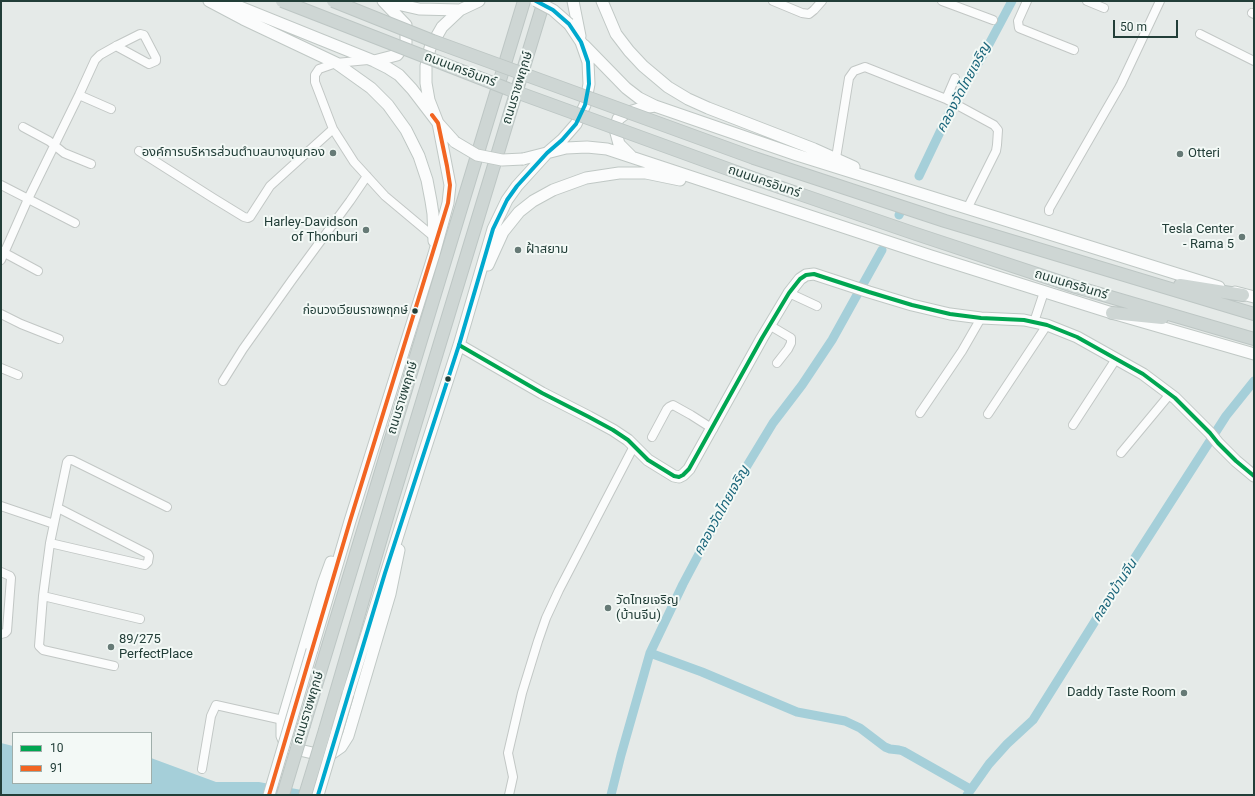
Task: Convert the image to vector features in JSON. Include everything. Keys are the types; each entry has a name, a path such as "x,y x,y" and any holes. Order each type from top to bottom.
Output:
{"main road":[{"path":"209,1 336,64 371,88 388,105 406,130 419,156 427,180 433,214 434,254"},
{"path":"225,1 371,60 399,74 438,123"},
{"name":"ถนนนครอินทร์","path":"282,1 508,89 750,177 908,232 1076,287 1254,339"},
{"name":"ถนนนครอินทร์","path":"333,1 433,41 754,158 945,220 1254,314"},
{"path":"371,60 397,55 406,43 406,25 384,1"},
{"path":"384,1 420,9 460,10 479,1"},
{"path":"269,795 350,521 434,254 448,203 450,185 438,123 429,100 426,83 426,66 430,48 442,27 470,1"},
{"name":"ถนนราชพฤกษ์","path":"283,795 524,1"},
{"path":"536,1 553,10 569,24 581,42 626,88 639,98 656,106 797,156 1249,296"},
{"name":"ถนนราชพฤกษ์","path":"305,795 391,504 544,1"},
{"path":"318,795 385,573 459,345 487,246 498,215 517,186 576,124 585,104 590,84 588,62 581,42 573,1"},
{"path":"602,1 616,34 629,51 643,66 668,87 688,99 708,108 836,158 901,187"},
{"path":"632,158 619,144 615,129 618,119 626,113 642,108 656,106"},
{"name":"ถนนนครอินทร์","path":"438,123 455,142 477,154 502,160 523,159 566,148 587,147 607,149 712,185 1044,292 1254,354"},
{"path":"477,284 503,232 507,227 520,212 534,201 553,190 586,178 619,172 646,173 677,180 712,185"},
{"path":"459,345 607,427 628,440 648,460 674,476 679,477 683,476 690,469 769,325 789,293 800,279 806,275 814,274 912,305 950,314 981,318 1024,320 1046,325 1077,337 1143,374 1170,394 1210,433 1236,462 1254,476"},
{"path":"1139,279 1249,296"},
{"path":"1112,313 1189,320"},
{"path":"350,521 336,548 323,584 283,720 282,736 285,743 291,748 321,755 331,754 341,747 348,736 390,594 406,512"}],"street":[{"path":"773,1 802,13 809,14 822,1"},
{"path":"942,1 993,20"},
{"path":"1027,1 1018,21 1019,28 1074,50"},
{"path":"1087,1 1104,8"},
{"path":"1049,211 1120,84 1160,1"},
{"path":"38,271 2,255 95,60 100,55 116,46 142,34 144,35 156,58 156,61 149,64 116,46"},
{"path":"1200,34 1254,61"},
{"path":"371,60 336,64 319,69 315,75 315,82 334,129 354,162 385,196 434,237"},
{"path":"836,158 849,78 854,72 865,67 948,100 994,125 998,130 996,151 967,209"},
{"path":"948,100 955,78"},
{"path":"79,95 111,108"},
{"path":"24,127 50,141 64,153 91,164"},
{"path":"139,151 213,198 248,218 270,186 334,129"},
{"path":"223,381 292,280 367,176"},
{"path":"1,185 75,223"},
{"path":"1034,322 1044,292"},
{"path":"789,293 817,306"},
{"path":"1,314 21,324 59,338"},
{"path":"920,413 962,350 981,318"},
{"path":"769,325 791,338 791,343 788,349 777,363"},
{"path":"988,414 1046,325"},
{"path":"1073,425 1116,359"},
{"path":"1,368 18,376"},
{"path":"1121,453 1170,394"},
{"path":"652,437 667,409 673,405 713,428"},
{"path":"509,795 513,777 508,754 522,693 546,618 634,446"},
{"path":"114,666 43,650 39,646 43,596 52,523 58,508 67,462 72,460 167,507"},
{"path":"1,506 52,523"},
{"path":"50,543 145,565 147,564 150,556 58,508"},
{"path":"1,572 10,576 11,578 7,631 1,634"},
{"path":"43,596 140,619"},
{"path":"202,769 211,716 216,705 283,720"}],"water":[{"path":"1,743 12,746 12,784 152,784 152,758 216,782 259,782 328,795 1,795"}],"waterway":[{"name":"คลองวัดไทยเจริญ","path":"919,176 951,109 987,48 1012,1"},
{"name":"คลองวัดไทยเจริญ","path":"899,215 901,211"},
{"name":"คลองวัดไทยเจริญ","path":"611,795 650,653 683,584 736,484 773,423 802,385 832,340 882,250"},
{"name":"คลองบ้านจีน","path":"967,795 989,764 1007,744 1033,720 1226,416 1254,381"},
{"path":"650,653 702,672 797,712 845,721 860,728 885,747 903,751 970,789"}],"transit line":[{"path":"318,795 385,573 459,345 493,229 507,200 517,186 576,124 585,105 589,84 588,62 581,42 569,24 553,10 536,1"},
{"name":"91","path":"269,795 350,521 448,203 450,185 447,166 438,123 432,115"},
{"name":"10","path":"459,345 542,393 613,430 628,440 648,460 674,476 679,477 689,469 762,338 789,293 800,279 806,275 814,274 912,305 950,314 981,318 1024,320 1047,325 1077,337 1143,374 1175,398 1236,461 1254,476"}],"place":[{"name":"องค์การบริหารส่วนตำบลบางขุนกอง","path":"333,153"},
{"name":"Otteri","path":"1180,154"},
{"name":"Harley-Davidson of Thonburi","path":"366,230"},
{"name":"Tesla Center - Rama 5","path":"1242,237"},
{"name":"ฝ้าสยาม","path":"518,250"},
{"name":"ก่อนวงเวียนราชพฤกษ์","path":"415,311"},
{"name":"วัดไทยเจริญ (บ้านจีน)","path":"608,608"},
{"name":"89/275 PerfectPlace","path":"111,647"},
{"name":"Daddy Taste Room","path":"1184,693"}]}
